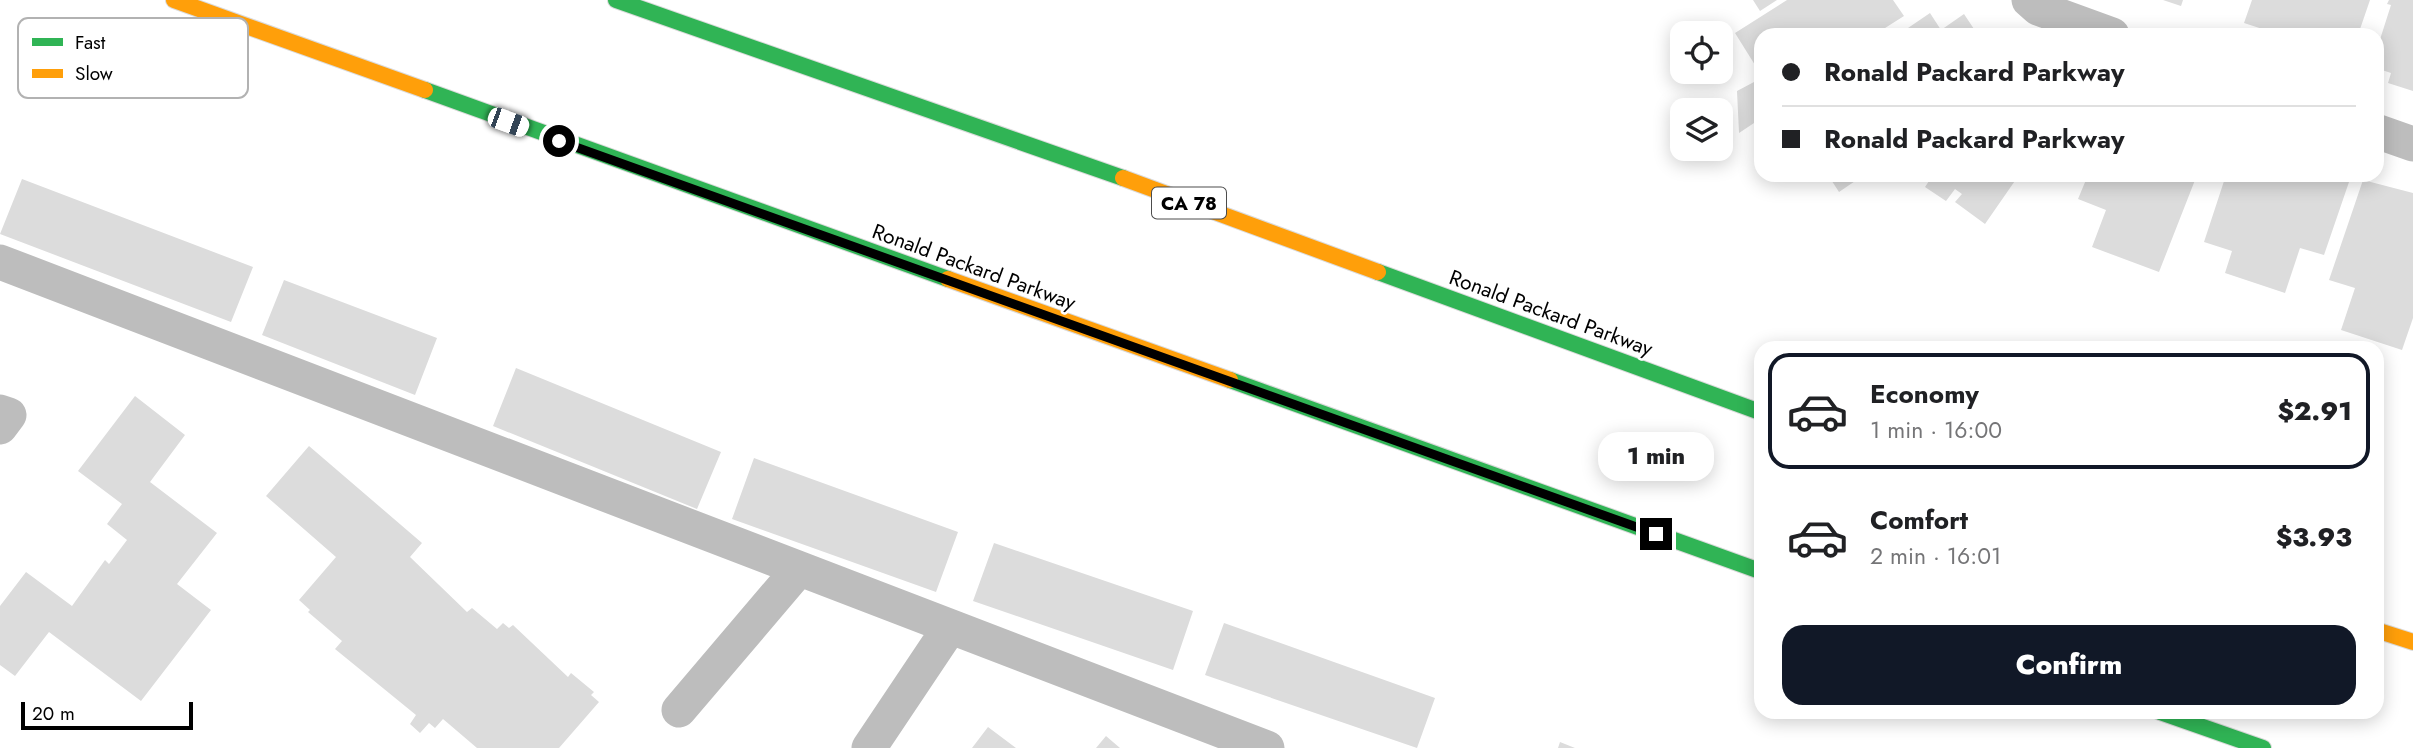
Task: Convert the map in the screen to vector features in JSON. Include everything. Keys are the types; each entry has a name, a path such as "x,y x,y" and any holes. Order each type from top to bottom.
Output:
{"highway":[{"name":"Ronald Packard Parkway","path":"174,0 224,18"},
{"name":"Ronald Packard Parkway","path":"616,0 1079,162 1754,410"},
{"name":"Ronald Packard Parkway","path":"248,27 1754,569"},
{"path":"2384,632 2413,642"},
{"path":"2180,719 2263,748"}],"lane":[{"path":"2029,0 2038,8 2093,28"},
{"path":"2384,134 2413,144"},
{"path":"0,262 1267,748"},
{"path":"0,412 9,415 0,427"},
{"path":"679,710 799,569"},
{"path":"870,748 950,627"}],"building":[{"path":"1753,0 1777,0 1760,11"},
{"path":"1787,0 1893,0 1904,16 1885,28 1754,28 1754,63 1735,33"},
{"path":"2163,0 2183,0 2181,6"},
{"path":"2252,0 2370,0 2360,28 2259,28 2244,23"},
{"path":"2389,0 2413,0 2413,91 2388,83 2391,73 2384,71 2384,28 2391,5 2387,4"},
{"path":"1930,13 1940,28 1908,28"},
{"path":"1964,14 1973,28 1944,28"},
{"path":"1754,82 1754,123 1739,133 1737,91"},
{"path":"22,179 253,267 231,322 0,234"},
{"path":"1833,182 1854,182 1839,192"},
{"path":"1928,182 2014,182 1985,224 1955,202 1962,194 1955,189 1946,201 1925,187"},
{"path":"2085,182 2194,182 2159,272 2092,247 2106,210 2078,199"},
{"path":"2224,182 2349,182 2324,255 2300,248 2285,293 2225,273 2232,251 2204,242"},
{"path":"2362,182 2413,193 2413,318 2402,350 2384,344 2384,341 2375,341 2341,330 2355,288 2329,280"},
{"path":"284,280 437,338 415,395 262,335"},
{"path":"516,368 721,452 697,509 493,426"},
{"path":"135,396 185,435 150,482 217,533 177,584 211,610 141,701 49,632 15,676 0,665 0,606 26,572 72,606 105,560 109,564 127,540 107,524 122,504 78,471"},
{"path":"309,446 422,543 410,557 467,612 472,608 497,629 503,623 509,628 513,625 568,677 571,673 594,692 591,695 599,702 559,748 477,748 443,719 435,728 429,723 420,733 410,724 416,715 335,649 342,641 308,612 310,610 299,600 336,557 266,496"},
{"path":"754,458 958,532 936,592 732,519"},
{"path":"994,543 1193,611 1173,670 973,601"},
{"path":"1224,623 1435,698 1417,748 1205,675"},
{"path":"988,727 1016,748 972,748"},
{"path":"1106,736 1120,748 1096,748"},
{"path":"1560,742 1575,748 1558,748"}],"traffic: fast":[{"path":"616,0 1123,178"},
{"path":"425,90 948,279"},
{"path":"1378,272 1754,410"},
{"path":"1230,380 1754,569"},
{"path":"2180,719 2263,748"}],"traffic: slow":[{"path":"174,0 224,18"},
{"path":"248,27 425,90"},
{"path":"1123,178 1378,272"},
{"path":"948,279 1230,380"},
{"path":"2384,633 2413,642"}],"route":[{"path":"559,141 1656,534"}]}
